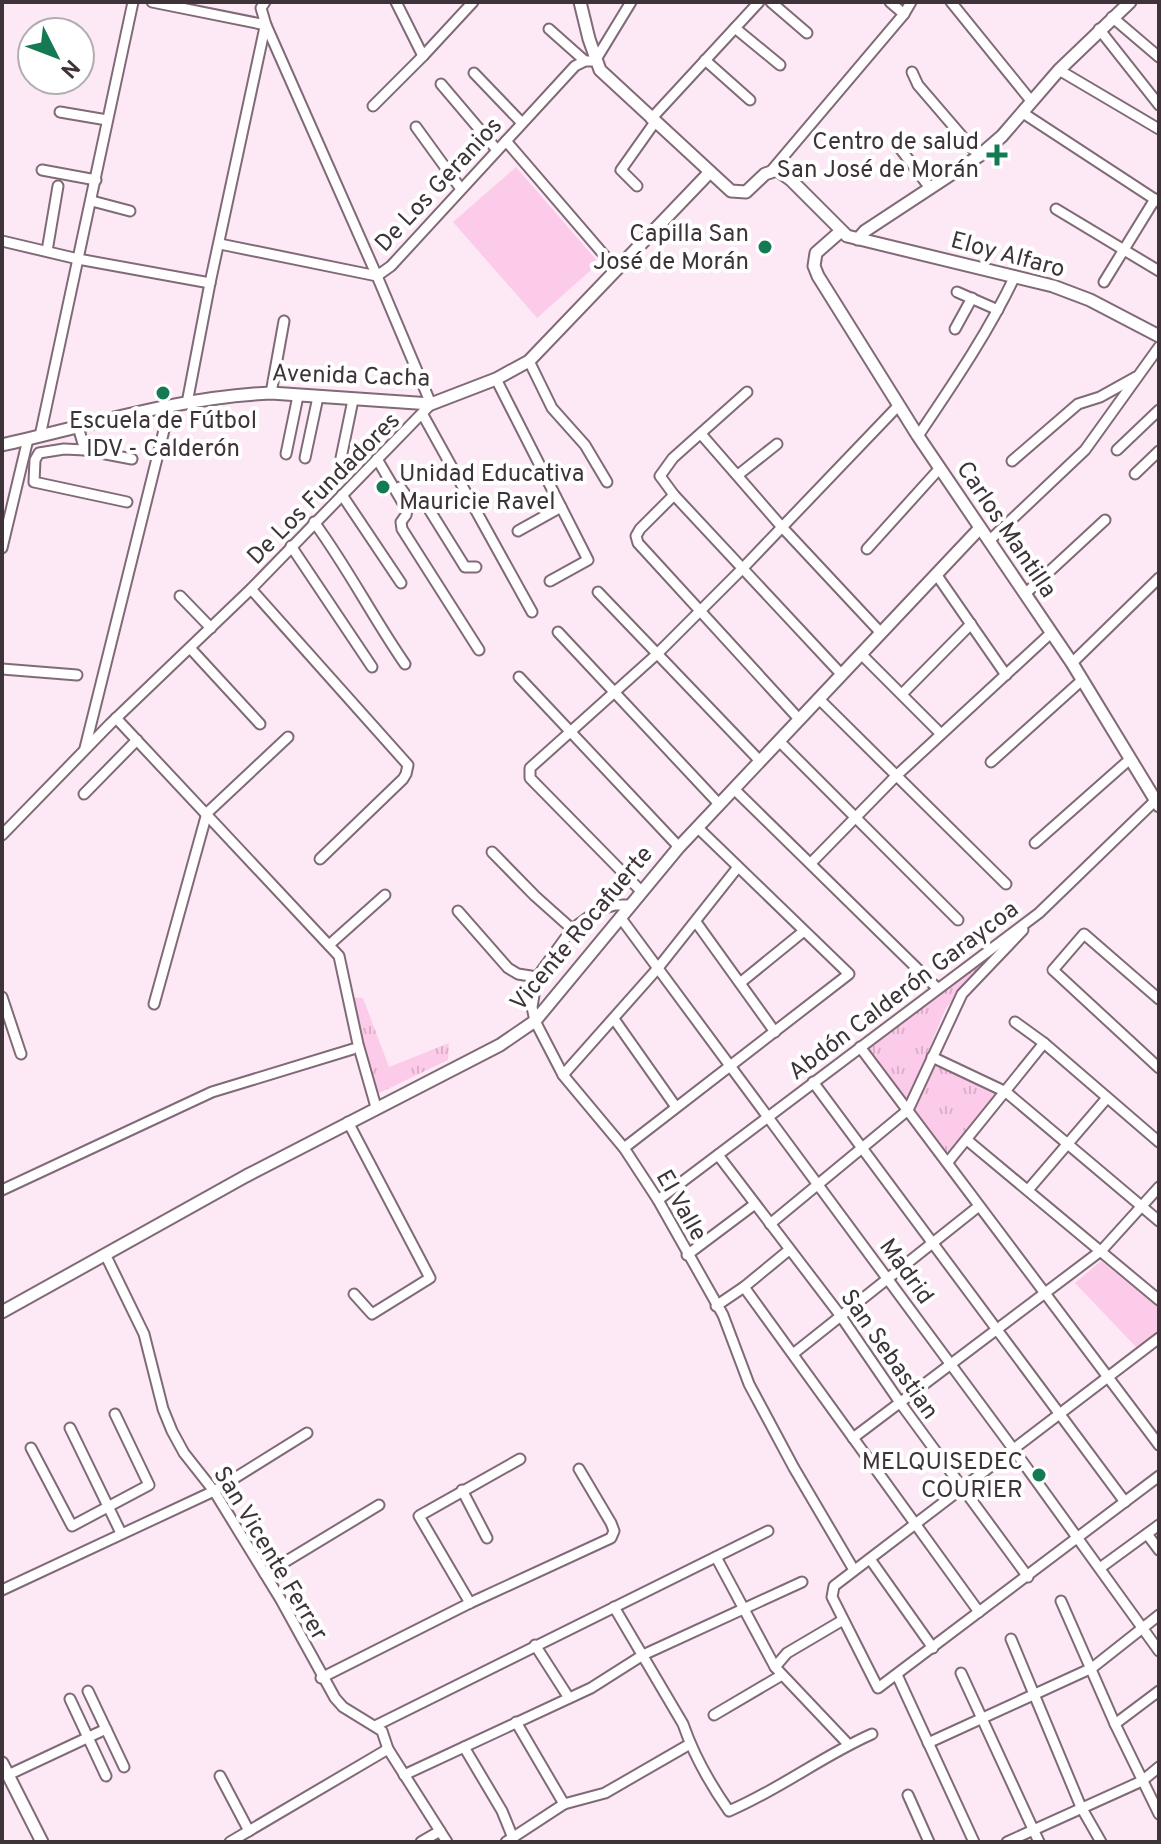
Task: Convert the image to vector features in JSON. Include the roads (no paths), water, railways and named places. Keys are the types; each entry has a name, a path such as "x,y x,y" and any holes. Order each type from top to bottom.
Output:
{"street":[{"path":"40,436 133,2"},
{"path":"152,2 266,25"},
{"path":"187,403 266,25 261,8 265,2"},
{"path":"396,2 423,56"},
{"path":"373,106 473,2"},
{"path":"580,2 590,61"},
{"name":"De Los Geranios","path":"220,244 377,276 391,266 575,66 590,61 631,2"},
{"path":"637,186 621,170 653,120 759,2"},
{"path":"771,2 807,33"},
{"path":"890,2 904,14"},
{"path":"549,29 590,61 731,191 746,192 772,170 911,2"},
{"path":"951,2 1032,102"},
{"path":"858,239 865,231 979,156 1002,136 1059,70 1130,2"},
{"path":"1112,17 1159,57"},
{"name":"De Los Fundadores","path":"2,835 113,721 251,589 431,404 266,25"},
{"path":"735,28 780,65"},
{"path":"1099,29 1159,105"},
{"path":"705,60 750,100"},
{"path":"1059,70 1159,129"},
{"path":"912,72 918,85 979,156"},
{"path":"474,73 522,123"},
{"path":"441,84 497,150"},
{"path":"60,112 107,120"},
{"path":"1023,113 1157,201 1104,282"},
{"path":"416,127 461,189"},
{"path":"506,141 617,270"},
{"path":"896,143 930,188"},
{"path":"42,170 96,180"},
{"path":"772,170 791,180 841,231"},
{"name":"Avenida Cacha","path":"2,445 187,403 271,393 431,404 496,379 529,361 710,172"},
{"path":"47,251 58,186"},
{"path":"92,201 130,211"},
{"path":"1056,209 1159,271"},
{"name":"Eloy Alfaro","path":"841,231 858,239 1053,286 1090,300 1159,335"},
{"name":"Carlos Mantilla","path":"841,231 816,253 814,266 818,276 918,436 1072,663 1129,760 1158,801"},
{"path":"2,241 78,259 210,283"},
{"path":"918,436 998,310 1015,276"},
{"path":"957,292 998,310"},
{"path":"955,329 972,298"},
{"path":"271,393 284,321"},
{"path":"989,541 1085,450 1159,347"},
{"path":"529,361 552,408 585,445 607,482"},
{"path":"1012,461 1078,404 1100,397 1139,375"},
{"path":"496,379 588,560 550,581"},
{"path":"747,392 673,458 661,472 661,479 842,675"},
{"path":"286,454 298,396"},
{"path":"305,458 318,397"},
{"path":"341,458 353,400"},
{"path":"641,891 530,778 528,771 700,612 899,405"},
{"path":"84,750 170,406"},
{"path":"1117,450 1159,410"},
{"path":"423,415 532,612"},
{"path":"78,427 85,450"},
{"path":"701,434 881,633"},
{"path":"2,548 28,439"},
{"path":"738,475 777,444"},
{"path":"127,502 34,482 35,460 39,453 64,449 132,459"},
{"path":"1135,474 1159,451"},
{"path":"379,457 411,504 425,505 430,511 463,565 476,567"},
{"path":"379,457 408,513 401,522 402,529 479,650"},
{"path":"867,549 940,468"},
{"path":"342,495 401,583"},
{"path":"674,495 640,529 636,538 799,719"},
{"path":"518,531 561,507"},
{"path":"1025,594 1105,520"},
{"path":"314,522 405,664"},
{"name":"Vicente Rocafuerte","path":"2,1312 348,1122 500,1045 535,1021 697,827 980,528"},
{"path":"291,546 372,667"},
{"path":"936,574 1006,675"},
{"path":"1072,663 1159,578"},
{"path":"251,589 408,765 403,779 320,859"},
{"path":"598,592 760,761"},
{"path":"180,596 211,628"},
{"path":"902,694 971,624"},
{"path":"558,632 719,804"},
{"path":"811,863 896,776 1051,633"},
{"path":"190,648 260,724"},
{"path":"861,654 941,734"},
{"path":"2,669 77,675"},
{"path":"519,677 679,847"},
{"path":"991,762 1081,681"},
{"path":"819,699 1006,884"},
{"path":"94,712 113,721 137,740 339,956 358,1044 376,1107"},
{"path":"154,1004 207,813 288,737"},
{"path":"84,794 137,740"},
{"path":"779,741 958,920"},
{"path":"1035,843 1129,760"},
{"path":"734,789 937,988"},
{"name":"Abdón Calderón Garaycoa","path":"658,1200 1039,913 1158,801"},
{"path":"624,1148 849,974 697,827"},
{"path":"492,852 572,929"},
{"path":"563,1075 658,968 738,867"},
{"path":"329,945 385,895"},
{"path":"458,911 508,968 518,974 537,977 572,929 598,910 629,905"},
{"path":"770,1224 908,1110 962,994 1039,913"},
{"name":"Madrid","path":"620,917 1159,1651"},
{"path":"696,922 775,1032"},
{"path":"740,983 804,931"},
{"path":"1159,999 1084,934 1053,970 1159,1068"},
{"name":"El Valle","path":"537,977 532,1007 535,1021 563,1075 624,1148 658,1200 723,1315 749,1384 854,1570"},
{"path":"2,997 21,1054"},
{"path":"614,1019 676,1107"},
{"path":"1015,1022 1044,1043 1159,1142"},
{"path":"948,1162 1044,1043"},
{"path":"860,1047 1159,1445"},
{"path":"2,1190 212,1092 353,1049"},
{"path":"932,1057 1006,1092 1159,1221"},
{"path":"813,1082 1125,1502"},
{"path":"1028,1190 1107,1098"},
{"path":"348,1122 430,1278 376,1313 369,1312 354,1294"},
{"path":"967,1140 1159,1300"},
{"name":"San Sebastian","path":"718,1155 840,1315 1028,1577"},
{"path":"853,1438 1102,1250 1159,1187"},
{"path":"687,1255 755,1204"},
{"path":"793,1354 979,1206"},
{"path":"716,1306 789,1250"},
{"name":"San Vicente Ferrer","path":"105,1254 144,1334 163,1409 184,1453 214,1491 281,1600 321,1678 343,1707 377,1725"},
{"path":"744,1287 979,1612"},
{"path":"1158,1340 834,1586 832,1597 878,1688 1159,1476"},
{"path":"31,1448 72,1526 149,1485 115,1414"},
{"path":"70,1428 121,1533"},
{"path":"2,1590 214,1491 307,1433"},
{"path":"470,1603 419,1518 462,1490 520,1459"},
{"path":"321,1678 612,1536 611,1523 579,1469"},
{"path":"462,1490 487,1538"},
{"path":"265,1574 379,1505"},
{"path":"1100,1568 1159,1525"},
{"path":"447,1842 388,1749 377,1725 768,1531"},
{"path":"1147,1534 1159,1550"},
{"path":"716,1557 778,1671 848,1744"},
{"path":"870,1559 933,1648"},
{"path":"404,1775 591,1688 643,1655 802,1582"},
{"path":"1061,1601 1159,1814"},
{"path":"614,1607 683,1724 708,1781 729,1811 750,1802 848,1744 872,1734"},
{"path":"928,1743 1092,1668 1159,1615"},
{"path":"714,1715 778,1671 787,1653 843,1620"},
{"path":"1011,1639 1081,1807 1101,1842"},
{"path":"535,1645 569,1698"},
{"path":"961,1673 1039,1842"},
{"path":"897,1675 974,1842"},
{"path":"88,1691 124,1767"},
{"path":"1115,1724 1159,1691"},
{"path":"70,1699 106,1776"},
{"path":"516,1722 564,1804"},
{"path":"8,1775 106,1729"},
{"path":"464,1747 502,1811 509,1840 564,1804 605,1793 690,1744"},
{"path":"230,1842 388,1749"},
{"path":"2,1763 42,1842"},
{"path":"1007,1842 1142,1781 1159,1767"},
{"path":"220,1776 249,1831"},
{"path":"908,1795 929,1842"},
{"path":"421,1842 440,1831"}],"place":[{"name":"Centro de salud San José de Morán","path":"997,155"},
{"name":"Capilla San José de Morán","path":"765,247"},
{"name":"Escuela de Fútbol IDV - Calderón","path":"163,393"},
{"name":"Unidad Educativa Mauricie Ravel","path":"383,487"},
{"name":"MELQUISEDEC COURIER","path":"1039,1475"}]}
